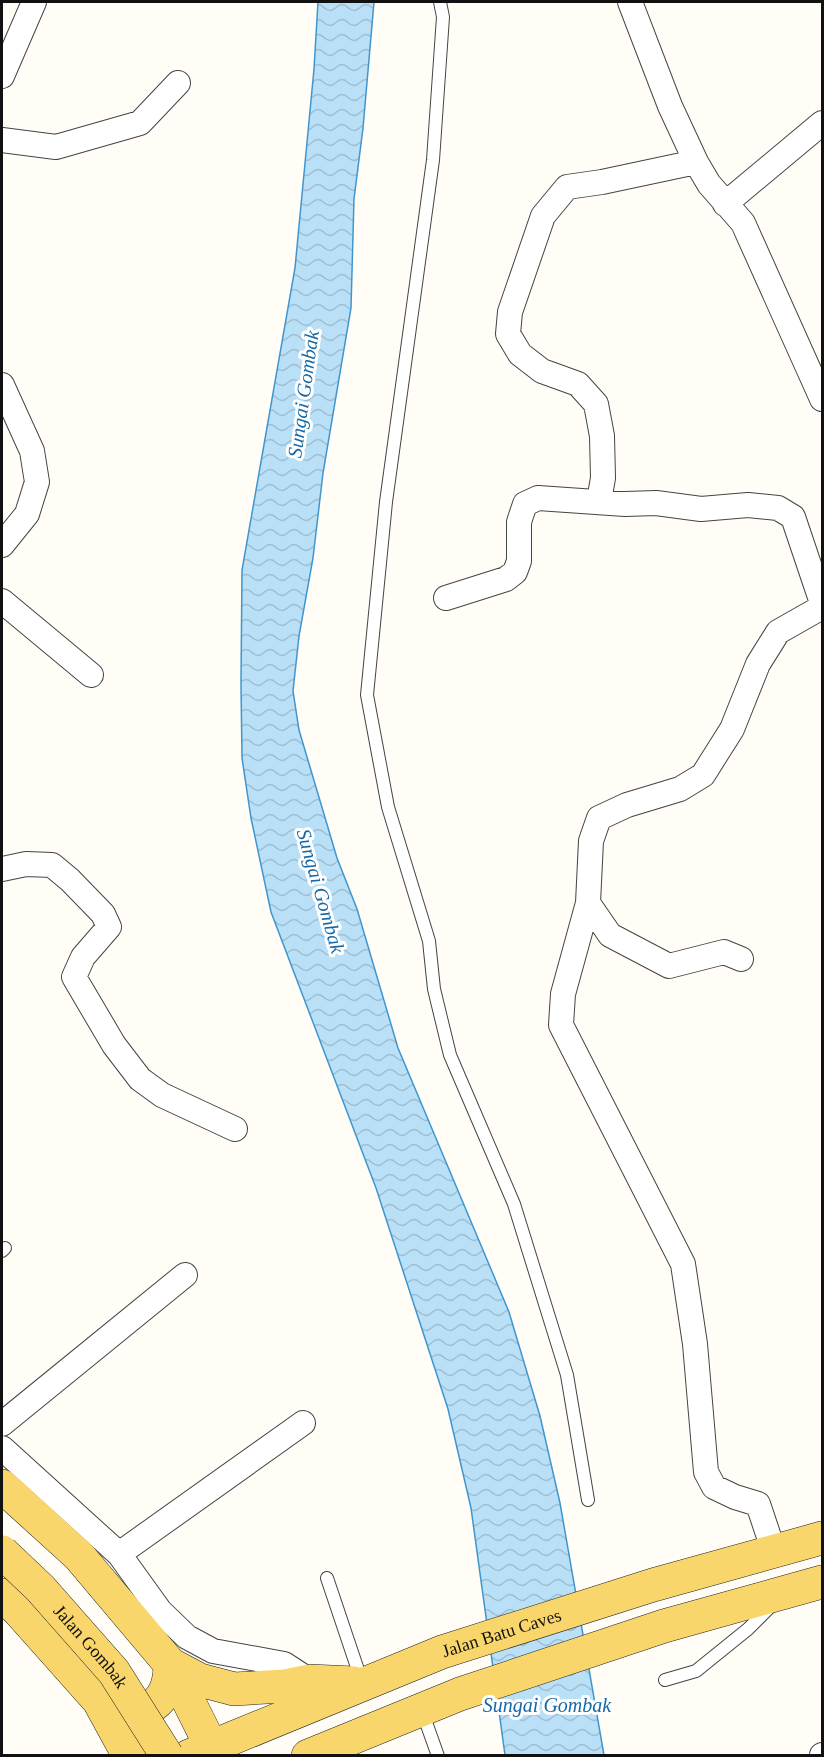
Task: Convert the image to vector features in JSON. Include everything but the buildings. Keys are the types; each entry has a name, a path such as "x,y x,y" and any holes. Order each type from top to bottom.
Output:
{"main road":[{"path":"2,1486 79,1556 170,1664 206,1752"},
{"name":"Jalan Batu Caves","path":"206,1752 442,1652 653,1585 822,1538"},
{"name":"Jalan Gombak","path":"2,1552 40,1588 114,1672 167,1755"},
{"path":"308,1755 460,1694 664,1626 822,1582"},
{"name":"Jalan Gombak","path":"2,1595 99,1701 129,1755"},
{"path":"170,1664 200,1680 234,1689 285,1686 310,1681 363,1684"},
{"path":"99,1701 110,1708 124,1712 134,1712 153,1705 164,1695 170,1682 170,1664"},
{"path":"347,1755 372,1730"}],"street":[{"path":"2,76 34,2"},
{"path":"630,2 670,106 696,162 709,184 743,224 822,399"},
{"path":"2,140 56,147 140,123 178,83"},
{"path":"726,204 822,123"},
{"path":"598,501 603,478 603,436 597,404 578,384 542,371 520,354 508,334 510,312 543,216 567,187 696,162"},
{"path":"2,385 32,451 37,483 27,514 2,545"},
{"path":"446,598 506,579 515,572 519,561 519,522 525,504 538,498 656,503 701,509 748,505 778,508 793,517 822,605 778,632 758,664 732,729 703,775 680,789 627,805 599,818 591,841 588,903 563,994 561,1025 683,1264 695,1344 706,1472 714,1487 758,1504 774,1552"},
{"path":"2,601 91,675"},
{"path":"2,869 26,864 52,865 103,914 109,927 82,957 74,977 86,1001 114,1045 140,1079 162,1095 235,1129"},
{"path":"588,903 610,935 669,966 724,952 741,959"},
{"path":"2,1424 184,1275"},
{"path":"119,1554 303,1423"},
{"path":"2,1448 119,1554 159,1611 187,1637 213,1651 284,1664 310,1681"}],"lane":[{"path":"440,2 443,17 432,160 386,502 367,695 388,807 429,941 434,989 450,1055 514,1203 567,1376 588,1500"},
{"path":"327,1578 363,1684"},
{"path":"665,1680 696,1671 748,1629 784,1592"},
{"path":"422,1710 438,1755"}],"water":[{"name":"Sungai Gombak","path":"318,2 374,2 354,199 351,308 323,473 293,691 299,730 337,858 357,909 398,1048 509,1312 540,1416 560,1503 604,1755 505,1755 471,1508 448,1409 376,1188 271,912 251,818 242,758 242,570 295,268"}]}
